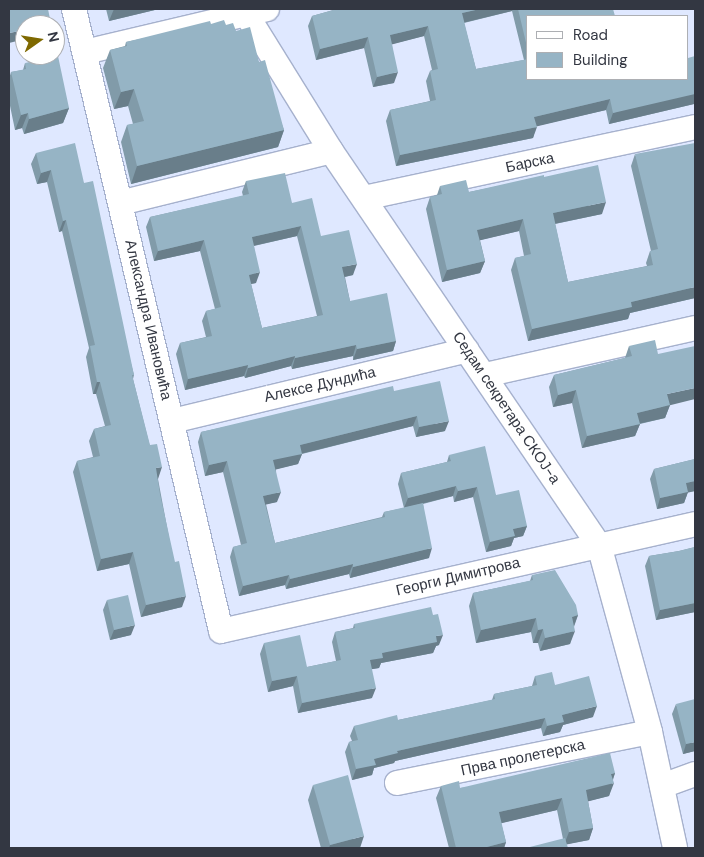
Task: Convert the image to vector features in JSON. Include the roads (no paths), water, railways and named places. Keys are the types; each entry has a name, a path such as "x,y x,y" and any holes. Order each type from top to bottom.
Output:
{"street":[{"name":"Александра Ивановића","path":"74,9 221,631"},
{"path":"85,52 252,10"},
{"name":"Седам секретара СКОЈ-а","path":"252,10 331,151 599,545 650,732 675,848"},
{"name":"Барска","path":"364,198 695,127"},
{"path":"120,203 331,151"},
{"path":"485,375 695,328"},
{"name":"Алексе Дундића","path":"172,421 468,350"},
{"name":"Георги Димитрова","path":"221,631 695,524"},
{"name":"Прва пролетерска","path":"397,784 650,732"},
{"path":"662,786 695,774"}]}
